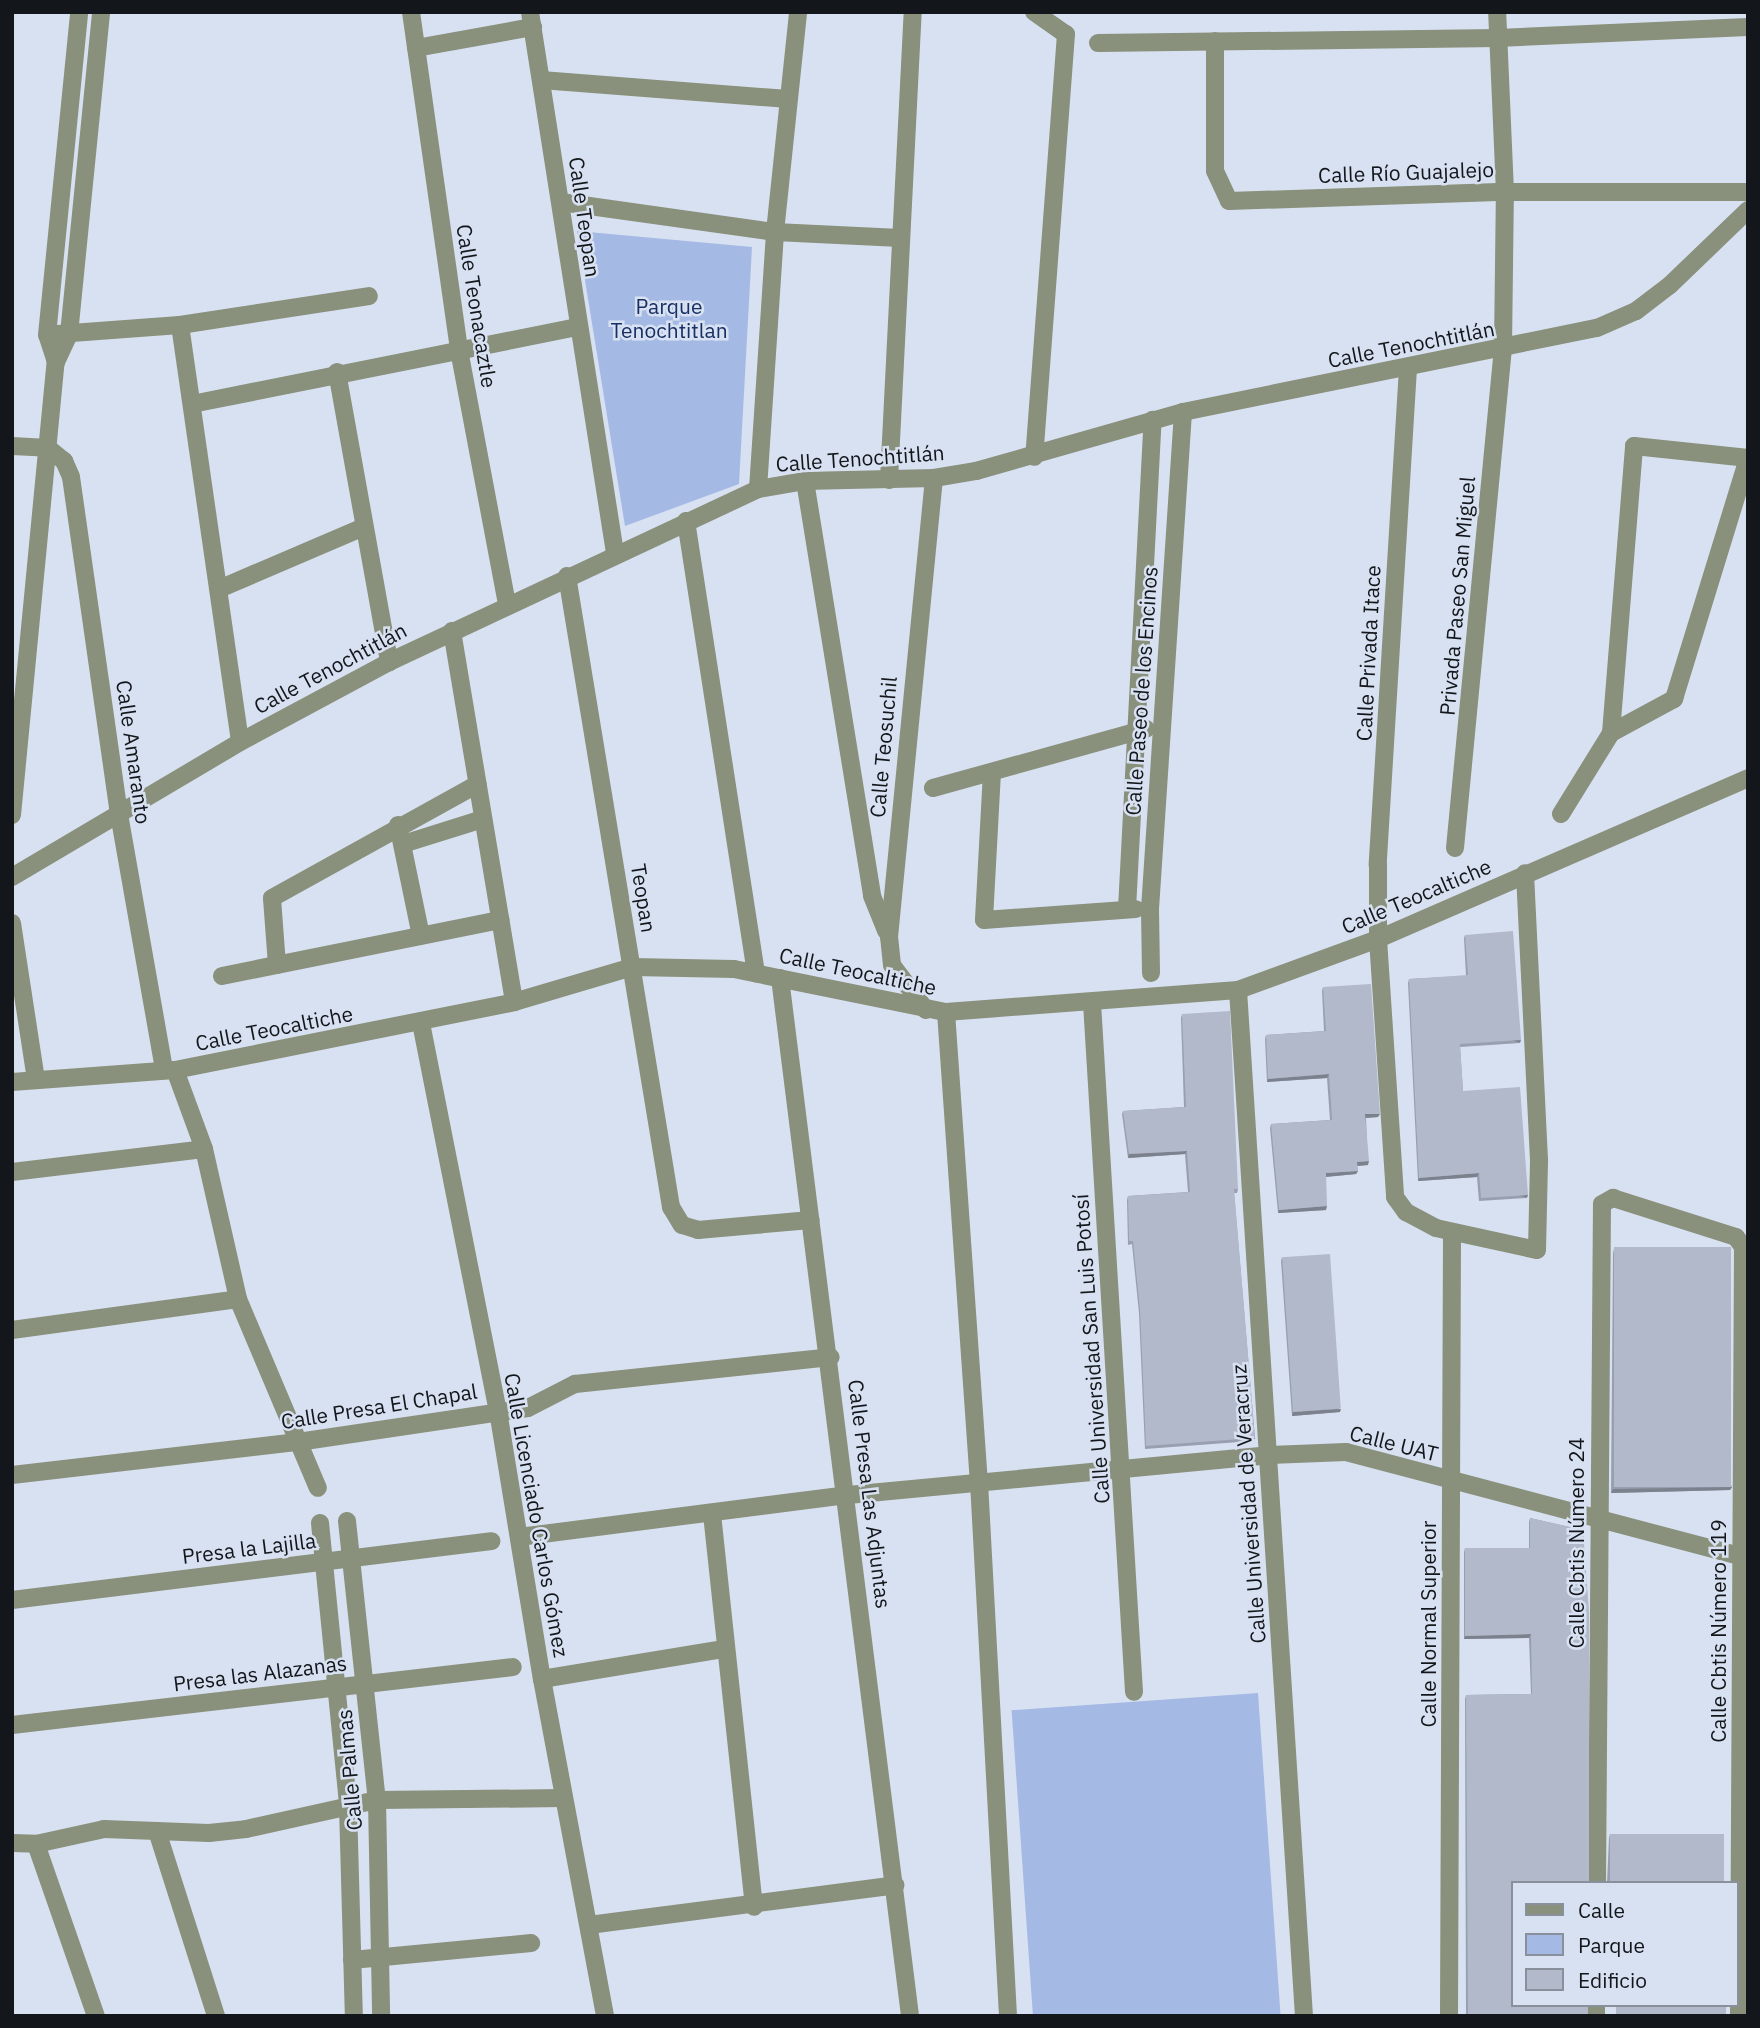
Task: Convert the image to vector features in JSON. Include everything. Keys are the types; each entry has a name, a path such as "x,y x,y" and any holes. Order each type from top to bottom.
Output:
{"street":[{"path":"56,362 47,335 79,12"},
{"path":"12,815 56,362 69,334 101,12"},
{"name":"Calle Teonacaztle","path":"411,12 459,350 507,604"},
{"path":"758,489 775,232 798,12"},
{"path":"889,480 913,12"},
{"path":"1034,12 1066,34 1034,457"},
{"name":"Privada Paseo San Miguel","path":"1455,848 1503,348 1505,192 1497,12"},
{"path":"416,48 532,20"},
{"name":"Calle Teopan","path":"532,20 615,553"},
{"path":"1098,43 1498,38 1748,27"},
{"name":"Calle Río Guajalejo","path":"1215,41 1215,171 1229,201 1505,192 1748,192"},
{"path":"541,80 788,99"},
{"path":"561,202 775,232 900,239"},
{"name":"Calle Tenochtitlán","path":"12,877 240,742 389,662 615,553 758,489 805,481 934,478 1034,457 1183,412 1408,369 1597,328 1636,310 1670,285 1748,210"},
{"path":"47,335 180,325 369,296"},
{"path":"180,325 240,742"},
{"path":"192,404 337,372 578,327"},
{"name":"Calle Privada Itace","path":"1408,369 1378,865 1378,939 1395,1197 1406,1212 1452,1233 1537,1250 1538,1160 1525,873"},
{"path":"337,372 361,528 389,662"},
{"name":"Calle Paseo de los Encinos","path":"1151,973 1150,909 1183,412"},
{"name":"Calle Paseo de los Encinos","path":"1127,909 1153,420"},
{"path":"12,446 48,448"},
{"path":"1561,814 1611,733 1634,446 1748,458 1674,699 1611,733"},
{"name":"Calle Amaranto","path":"48,448 64,461 71,477 119,814 169,1070 204,1149 238,1299 272,1372 298,1442"},
{"name":"Calle Teosuchil","path":"926,1010 892,965 889,937 934,478"},
{"path":"805,481 873,896 889,937"},
{"path":"1150,481 1178,483"},
{"path":"686,520 756,974"},
{"path":"219,589 361,528"},
{"name":"Teopan","path":"567,576 671,1207 682,1225 698,1230 811,1220"},
{"path":"452,631 514,1002"},
{"path":"933,788 1161,724"},
{"path":"992,772 984,920 1150,909"},
{"name":"Calle Teocaltiche","path":"12,1082 169,1070 421,1023 514,1002 632,967 756,974 946,1012 1238,990 1378,939 1748,778"},
{"path":"276,965 272,898 398,825 478,783"},
{"path":"403,844 484,819"},
{"path":"398,825 421,936"},
{"path":"222,976 500,920"},
{"path":"12,923 36,1079"},
{"name":"Calle Presa Las Adjuntas","path":"780,978 831,1357 910,2016"},
{"name":"Calle Universidad de Veracruz","path":"1238,990 1304,2016"},
{"name":"Calle Universidad San Luis Potosí","path":"1093,1003 1134,1692"},
{"path":"946,1012 979,1482 1007,2016"},
{"name":"Calle Licenciado Carlos Gómez","path":"421,1023 498,1411 563,1798 605,2016"},
{"path":"12,1172 204,1149"},
{"name":"Calle Cbtis Número 119","path":"1602,1204 1613,1198 1736,1237 1743,1247 1744,1557 1739,2016"},
{"name":"Calle Cbtis Número 24","path":"1597,1881 1602,1204"},
{"name":"Calle Normal Superior","path":"1449,2016 1452,1233"},
{"path":"12,1331 238,1299"},
{"name":"Calle Presa El Chapal","path":"12,1475 298,1442 528,1408 575,1384 831,1357"},
{"path":"298,1442 318,1489"},
{"name":"Calle UAT","path":"519,1537 848,1495 1268,1455 1346,1452 1744,1557"},
{"path":"712,1514 723,1649 754,1907"},
{"name":"Calle Palmas","path":"347,1521 377,1800 381,2016"},
{"name":"Calle Palmas","path":"320,1524 348,1806 354,2016"},
{"name":"Presa la Lajilla","path":"12,1600 491,1541"},
{"path":"542,1679 723,1649"},
{"name":"Presa las Alazanas","path":"12,1725 513,1667"},
{"path":"12,1843 36,1844 104,1829 246,1829 377,1800 563,1798"},
{"path":"157,1831 216,2016"},
{"path":"36,1844 96,2016"},
{"path":"589,1925 754,1907 895,1885"},
{"path":"352,1960 531,1943"}],"green space":[{"name":"Parque Tenochtitlan","path":"577,231 752,247 739,484 625,526"},
{"path":"1258,1693 1281,2016 1033,2016 1012,1710"}],"building":[{"path":"1513,931 1521,1040 1460,1044 1463,1091 1520,1087 1528,1195 1481,1198 1479,1173 1419,1178 1409,979 1468,975 1465,935"},
{"path":"1371,984 1380,1114 1365,1114 1369,1161 1357,1162 1358,1171 1326,1173 1327,1206 1279,1210 1271,1124 1332,1120 1329,1074 1268,1079 1266,1035 1326,1031 1323,987"},
{"path":"1230,1011 1238,1189 1234,1189 1255,1438 1146,1446 1140,1310 1133,1241 1129,1241 1128,1196 1190,1192 1187,1151 1129,1154 1123,1111 1186,1107 1182,1014"},
{"path":"1614,1247 1731,1247 1731,1487 1614,1487"},
{"path":"1330,1254 1341,1409 1293,1412 1282,1257"},
{"path":"1530,1518 1583,1530 1589,1612 1589,1881 1512,1881 1512,2007 1588,2007 1588,2016 1468,2016 1466,1695 1532,1694 1531,1634 1465,1636 1465,1548 1530,1548"},
{"path":"1610,1834 1724,1834 1724,1881 1610,1881"},
{"path":"1616,2007 1726,2007 1726,2016 1616,2016"}]}
